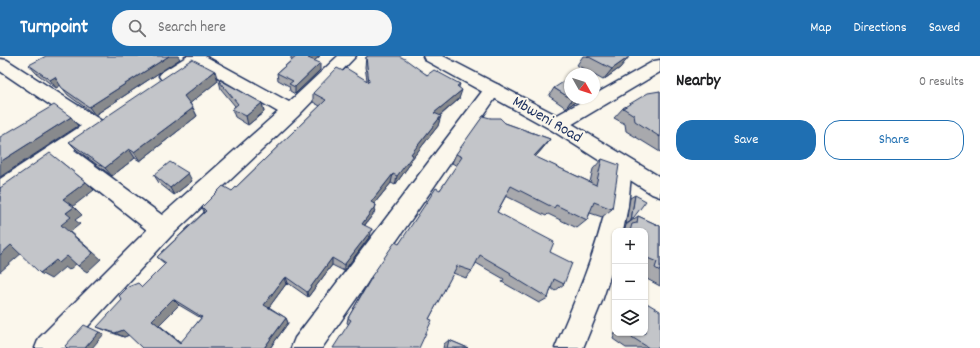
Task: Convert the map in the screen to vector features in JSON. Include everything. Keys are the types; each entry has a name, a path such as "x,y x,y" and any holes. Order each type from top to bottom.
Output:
{"street":[{"path":"0,65 17,56"},
{"path":"49,348 162,229 291,111 348,56"},
{"name":"Mbweni Road","path":"431,56 557,124 660,188"},
{"path":"557,124 659,65 644,56"},
{"path":"152,88 194,57 291,111"},
{"path":"0,65 101,122 0,190"},
{"path":"305,348 493,89"},
{"path":"60,150 162,229"},
{"path":"569,348 599,272 614,219 622,164"}],"building":[{"path":"46,56 169,56 89,107 62,88 55,77 50,80 29,65"},
{"path":"297,56 311,56 308,58 320,63 295,87 289,84 293,81 277,73"},
{"path":"399,56 427,75 434,70 460,84 457,86 462,90 434,113 441,116 411,154 413,155 397,176 393,174 371,202 376,205 362,224 372,229 344,265 332,258 307,292 286,277 285,279 284,278 264,305 286,318 264,348 142,348 123,330 115,333 97,327 122,300 119,296 128,287 138,283 142,287 166,263 157,257 206,211 202,207 223,186 232,191 326,100 313,93 337,68 343,71 346,68 369,82 366,57","holes":["173,299 202,317 180,343 152,320"]},
{"path":"587,56 628,56 629,57 612,69"},
{"path":"192,59 215,71 184,96 193,108 134,152 129,149 105,168 69,142"},
{"path":"220,80 262,103 246,116 232,109 238,104 219,81"},
{"path":"564,82 564,94 554,88"},
{"path":"660,91 660,137 635,121 634,115 623,108 648,93"},
{"path":"54,105 71,117 0,162 0,137"},
{"path":"483,116 500,118 505,123 550,139 534,156 596,185 602,159 619,165 612,209 594,202 587,220 556,205 554,208 511,186 497,212 554,242 550,252 572,263 564,284 554,279 548,298 510,275 511,273 480,255 472,271 457,266 429,319 432,320 419,348 333,348 351,320 348,318 371,277 395,242 399,244 436,188 440,190 462,157 456,154"},
{"path":"50,153 86,182 63,199 74,207 66,213 71,217 61,225 93,253 78,266 67,256 59,263 56,260 40,273 11,245 0,255 0,188"},
{"path":"170,162 188,173 170,188 154,175"},
{"path":"635,195 646,201 631,221"},
{"path":"638,216 660,226 660,271 655,268 657,262 648,258 648,228 631,228 632,224 637,223"},
{"path":"648,304 660,311 660,348 649,348 630,336 648,336"},
{"path":"84,325 99,332 85,348 67,348 65,346"},
{"path":"449,340 468,348 447,348"}]}
